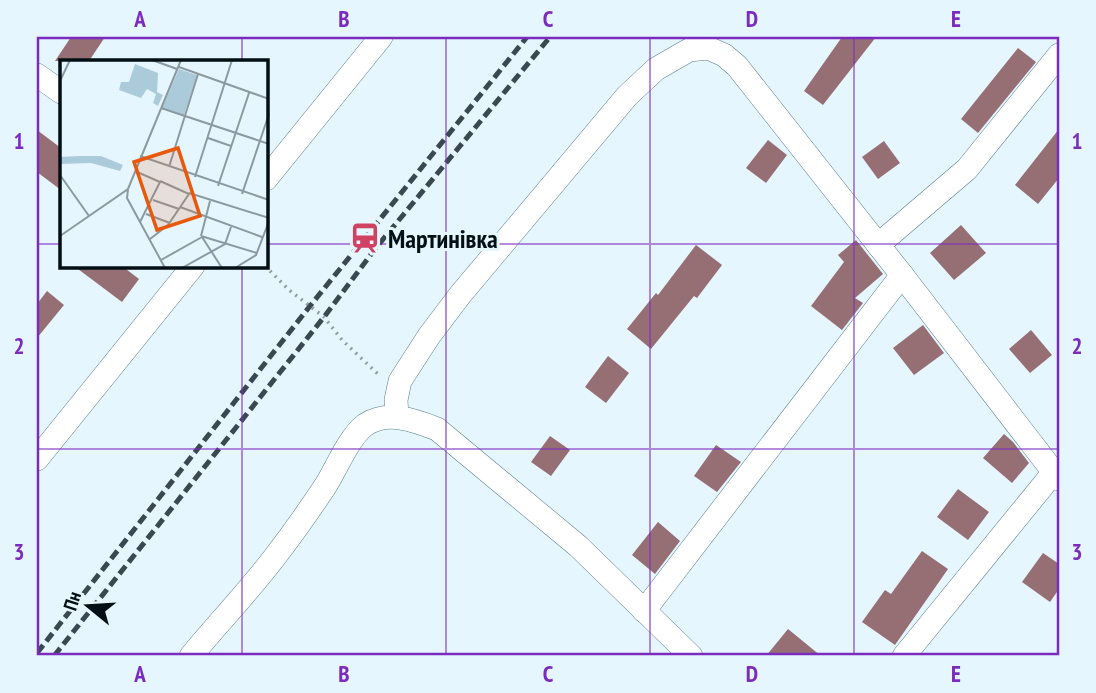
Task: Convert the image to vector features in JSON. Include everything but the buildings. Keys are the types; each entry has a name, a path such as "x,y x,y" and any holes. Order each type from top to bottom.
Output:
{"street":[{"path":"268,177 381,37"},
{"path":"396,409 400,381 452,306 627,96 656,69 688,50 712,43 737,66 1057,476 904,656"},
{"path":"878,245 967,169 1059,55"},
{"path":"37,75 60,91"},
{"path":"37,459 191,268"},
{"path":"644,611 902,275"},
{"path":"396,409 413,420 436,429 578,546 691,656"},
{"path":"191,656 273,559 364,426 396,409"}],"path":[{"path":"267,268 289,290 324,317 342,340 376,370 396,409"}],"railway":[{"path":"37,653 310,306 527,37"},
{"path":"54,656 375,249 550,37"}],"place":[{"name":"Мартинівка","path":"365,238"}]}
